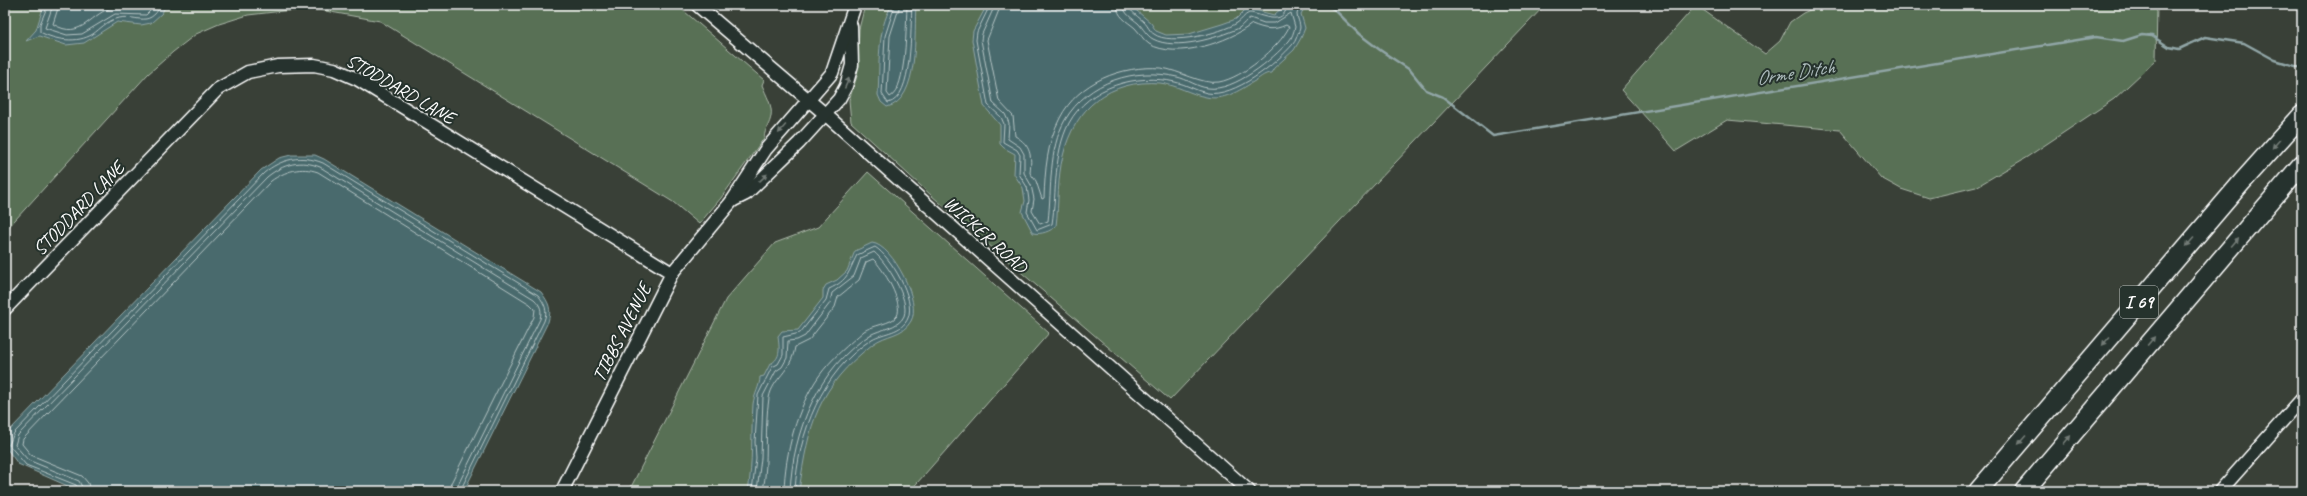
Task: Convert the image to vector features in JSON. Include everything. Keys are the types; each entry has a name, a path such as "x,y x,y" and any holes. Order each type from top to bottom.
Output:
{"highway":[{"name":"I 69","path":"1978,491 2237,188 2302,115"},
{"name":"I 69","path":"2024,491 2302,164"}],"street":[{"name":"WICKER ROAD","path":"697,5 825,114 1249,491"},
{"name":"TIBBS AVENUE","path":"562,491 672,273 732,201 766,149 807,99 832,73 855,5"},
{"name":"TIBBS AVENUE","path":"732,201 746,194 800,143 838,99 850,76 852,65 850,18"},
{"name":"STODDARD LANE","path":"5,309 218,89 248,72 278,66 314,65 334,69 357,79 672,273"},
{"path":"2220,491 2302,399"}],"green space":[{"path":"5,5 677,5 764,80 762,85 770,104 771,116 764,138 721,198 699,224 673,202 380,21 320,10 283,11 248,15 219,24 196,34 148,74 5,231"},
{"path":"865,5 1545,5 1170,400 932,196 851,122 849,100 857,76 859,29"},
{"path":"1696,5 1765,54 1780,41 1790,22 1803,13 1821,5 2157,5 2156,60 2114,99 2027,157 1976,187 1929,198 1901,189 1881,178 1840,130 1727,120 1676,151 1621,90"},
{"path":"868,172 1049,333 910,491 629,491 726,299 775,243 818,227"}],"water":[{"path":"44,5 166,5 162,13 151,23 141,25 117,22 84,43 66,45 39,36 26,41 36,30"},
{"path":"892,5 916,5 915,47 910,79 905,92 898,102 887,107 881,102 878,95 879,60 883,26"},
{"path":"987,5 1130,5 1151,23 1156,31 1166,35 1189,34 1222,24 1236,19 1247,8 1274,15 1285,5 1306,5 1301,14 1305,28 1294,50 1274,68 1271,73 1264,75 1236,92 1219,98 1212,98 1200,96 1166,84 1142,83 1125,86 1110,92 1097,100 1085,111 1068,139 1061,164 1056,226 1046,232 1033,233 1022,212 1025,201 1023,188 1014,174 1015,154 1000,144 1000,125 984,106 972,40 973,31"},
{"path":"291,155 315,155 324,159 541,292 548,303 550,313 548,322 464,491 79,491 18,464 7,449 7,439 10,430 261,170 279,158"},
{"path":"872,243 880,246 888,254 904,276 912,302 913,313 911,321 904,330 873,344 854,360 839,376 828,392 819,408 812,426 799,491 748,491 751,469 753,404 760,377 764,376 770,364 774,362 778,355 778,336 782,331 798,330 823,298 823,290 826,285 837,280 847,271 855,251"}],"waterway":[{"name":"Orme Ditch","path":"1326,5 1335,10 1359,34 1410,70 1426,90 1443,97 1493,136 2096,37 2123,41 2142,35 2152,36 2169,47 2179,49 2205,37 2244,43 2275,60 2302,68"}]}
